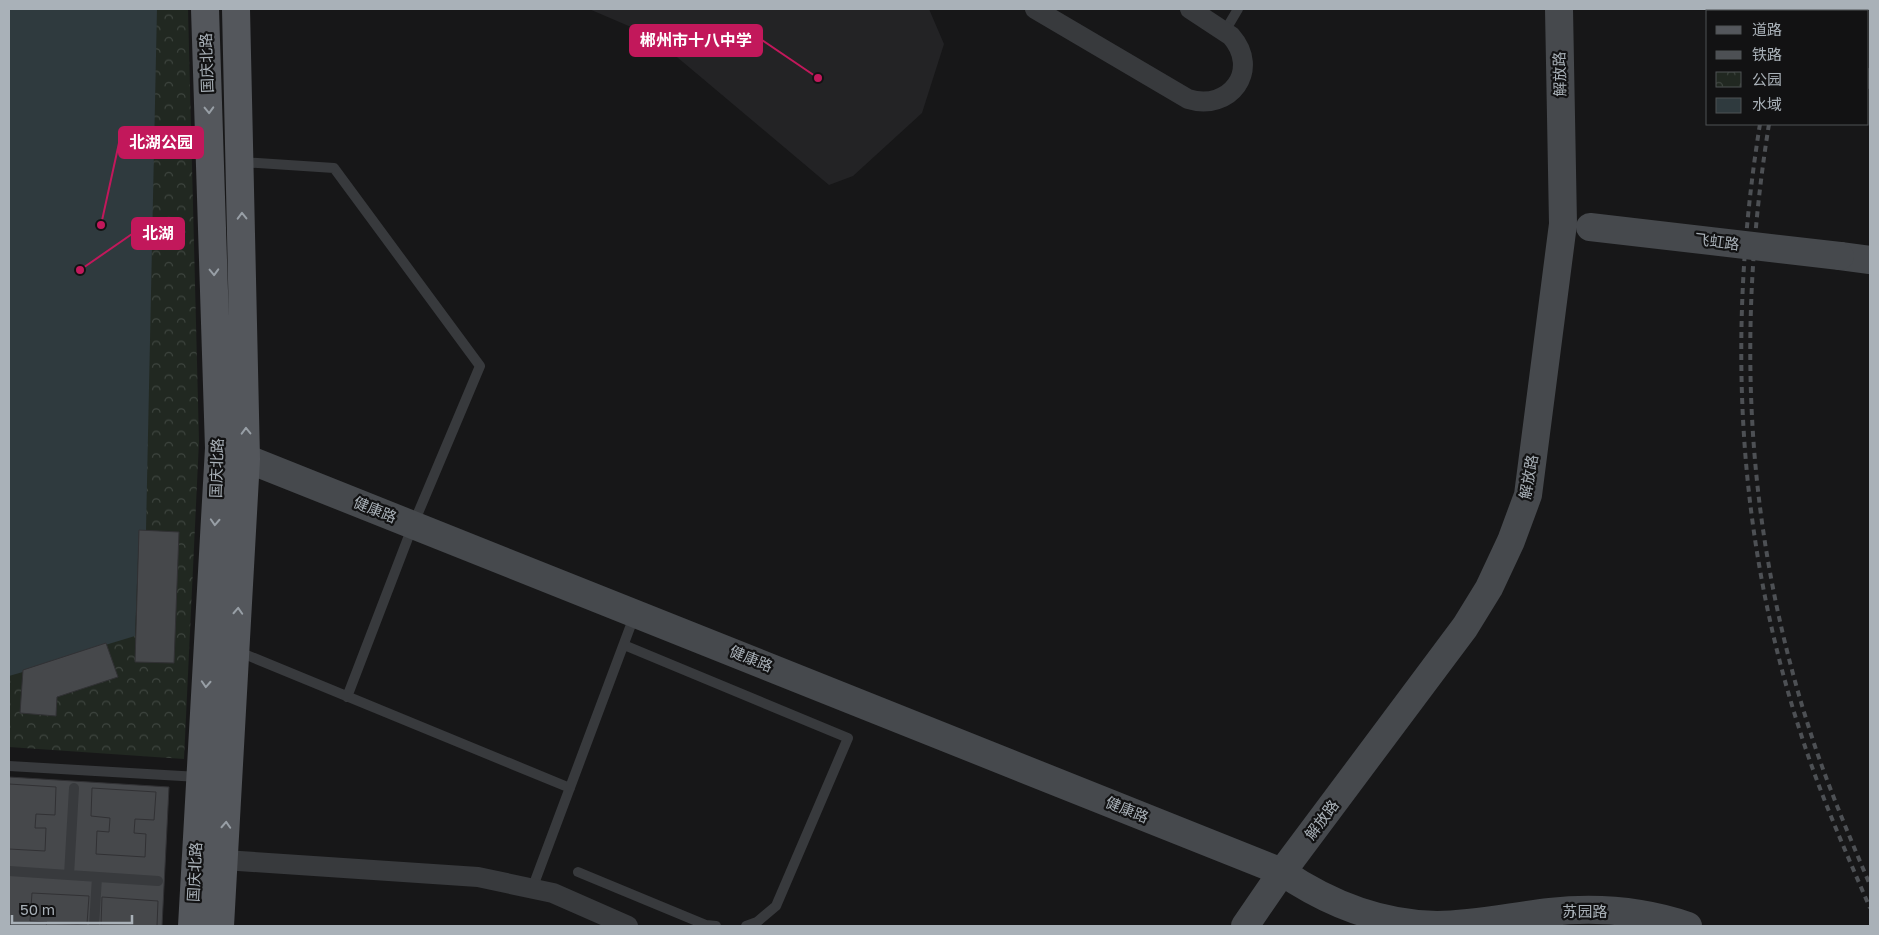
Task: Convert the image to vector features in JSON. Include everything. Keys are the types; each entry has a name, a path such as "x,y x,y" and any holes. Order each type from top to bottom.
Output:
{"main road":[{"name":"国庆北路","path":"192,926 219,448 205,9"},
{"name":"国庆北路","path":"220,926 246,458 241,162 236,9"}],"street":[{"path":"1035,9 1188,99 1205,102 1214,101 1229,94 1240,80 1243,65 1240,49 1225,31 1190,9"},
{"name":"解放路","path":"1245,926 1282,872 1465,628 1489,588 1511,541 1528,495 1563,224 1559,9"},
{"name":"飞虹路","path":"1563,224 1870,260"},
{"name":"健康路","path":"219,448 1282,872"},
{"path":"224,860 478,877 552,893 628,926"},
{"name":"苏园路","path":"1282,872 1324,898 1347,908 1393,921 1438,925 1551,912 1595,910 1638,914 1688,926"}],"lane":[{"path":"1225,31 1238,9"},
{"path":"241,162 334,168 480,366 413,525 347,697"},
{"path":"532,889 635,613"},
{"path":"624,645 848,738 776,906 757,922 746,926"},
{"path":"236,650 570,788"},
{"path":"9,766 200,778"},
{"path":"69,875 74,788"},
{"path":"9,871 158,880"},
{"path":"578,872 706,924 716,926"},
{"path":"94,926 97,877"}],"shaded area":[{"path":"589,9 929,9 944,44 922,113 853,176 829,185 652,36"}],"green space":[{"path":"9,9 188,9 199,441 184,759 9,747"}],"water":[{"path":"9,9 157,9 146,531 139,531 135,636 9,676"}],"building":[{"path":"139,530 179,532 174,663 135,662"},
{"path":"106,643 118,677 57,697 56,716 20,713 23,670"},
{"path":"9,777 169,787 162,926 9,926"},
{"path":"9,784 56,787 55,815 36,814 35,828 46,828 45,851 9,849"},
{"path":"92,788 156,792 154,820 135,819 134,833 146,834 145,857 96,854 97,831 109,832 110,818 91,816"},
{"path":"32,893 89,896 87,924 46,926 47,922 30,921"},
{"path":"102,897 158,901 157,926 101,925"}],"railway":[{"path":"1760,125 1743,277 1741,354 1744,430 1751,506 1762,582 1779,657 1800,731 1824,799 1870,908"},
{"path":"1769,125 1752,277 1750,353 1753,428 1760,503 1771,578 1788,653 1809,728 1830,788 1870,885"}],"place":[{"name":"郴州市十八中学","path":"818,78"},
{"name":"北湖公园","path":"101,225"},
{"name":"北湖","path":"80,270"}]}
